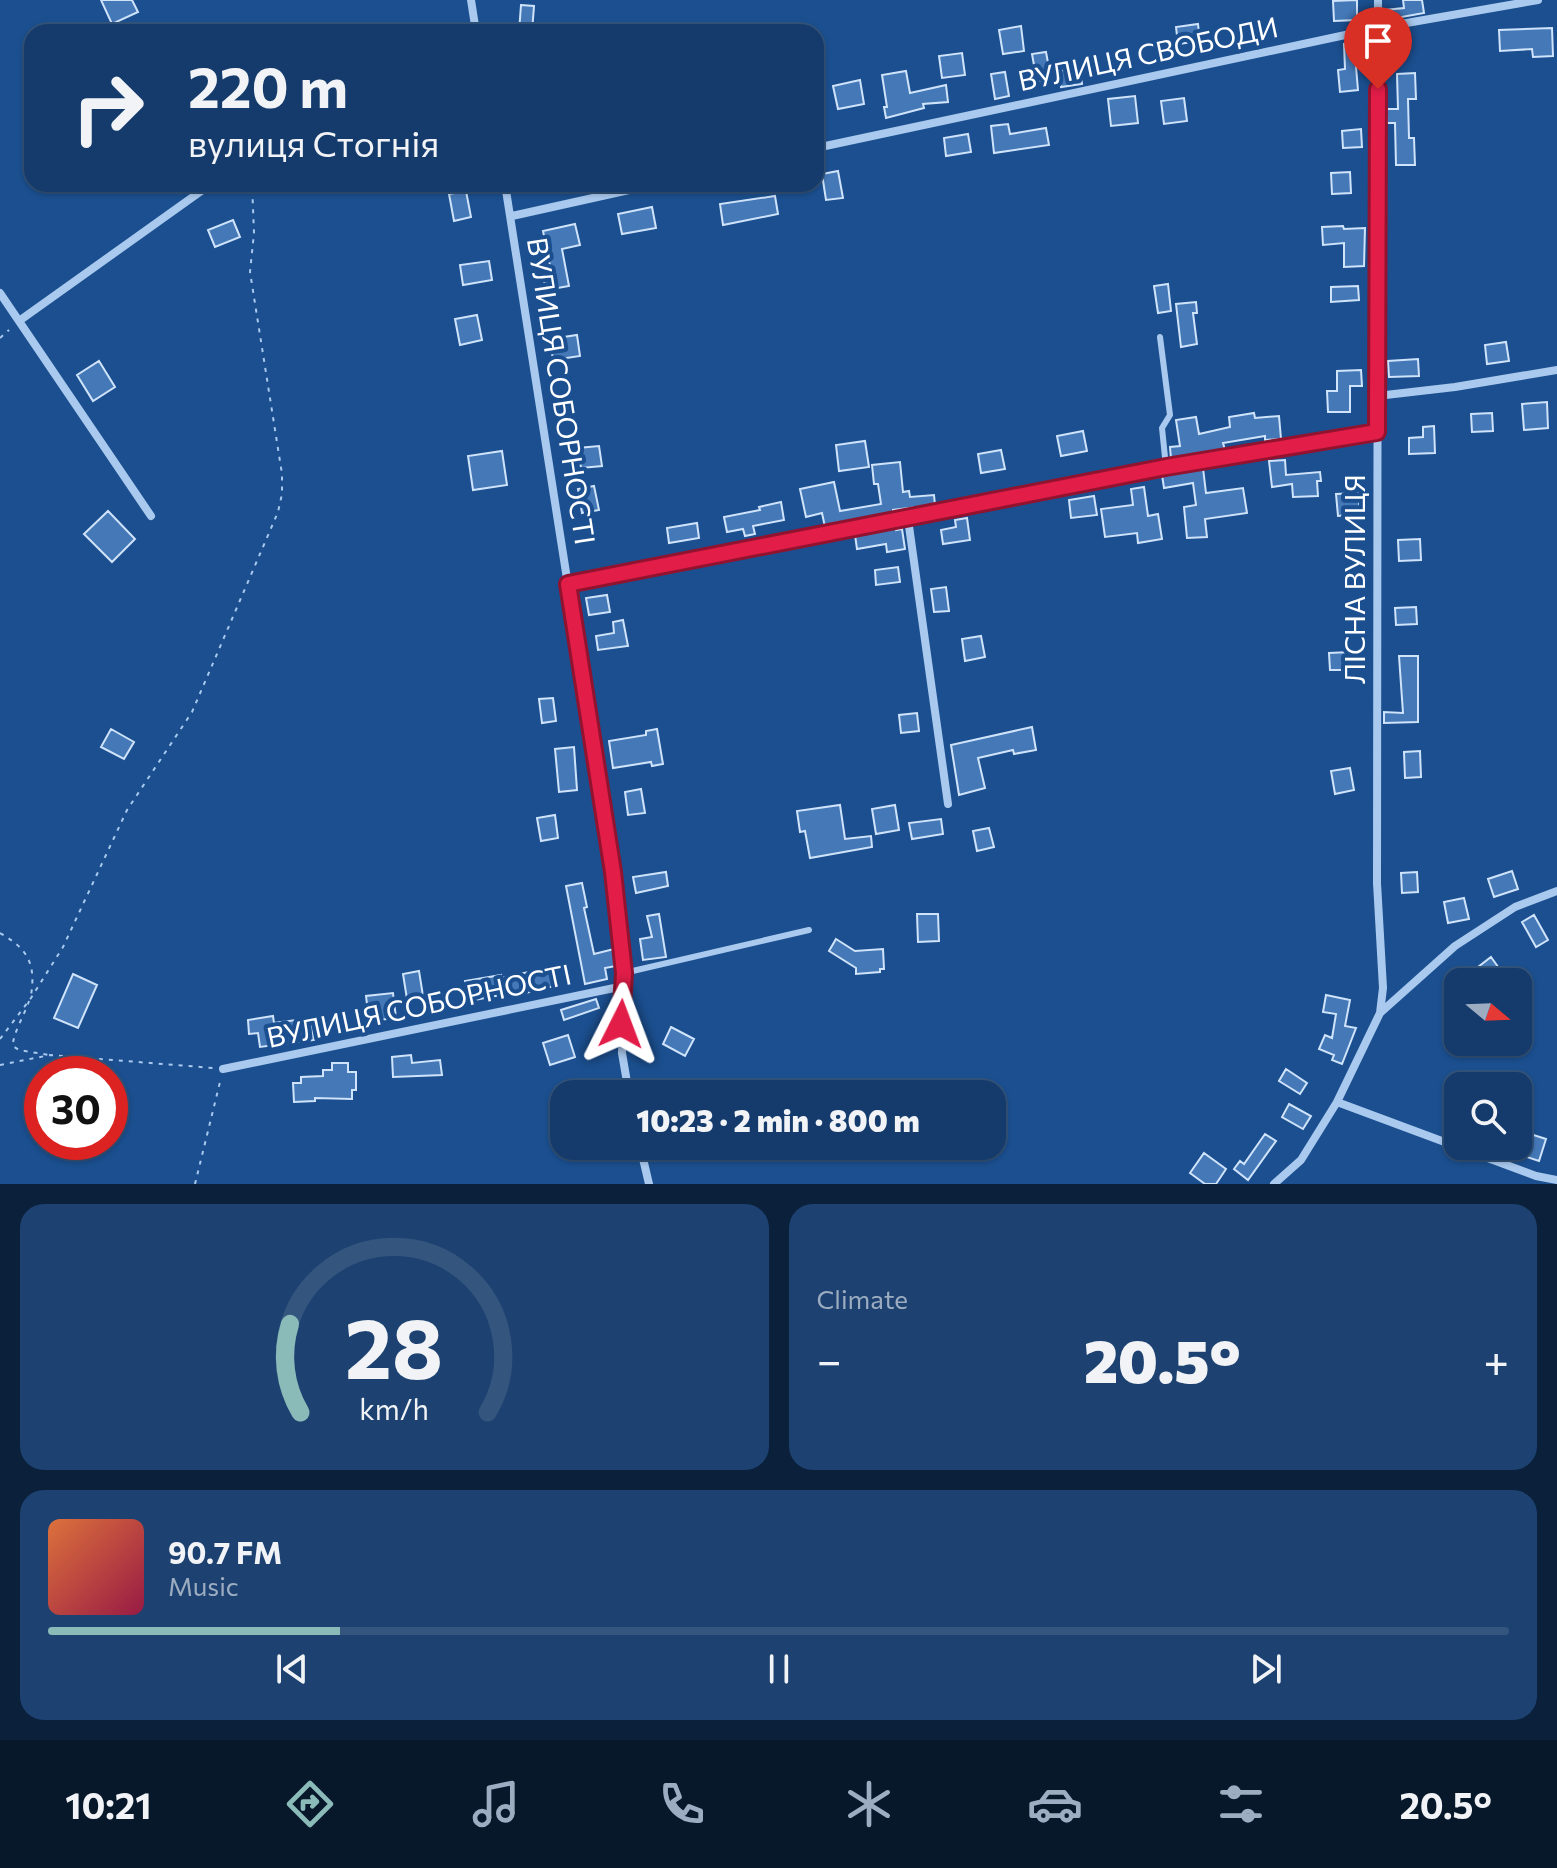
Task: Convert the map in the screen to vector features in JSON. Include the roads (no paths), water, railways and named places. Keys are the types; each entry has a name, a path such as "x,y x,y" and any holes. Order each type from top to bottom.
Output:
{"street":[{"path":"471,0 475,24"},
{"name":"ЛІСНА ВУЛИЦЯ","path":"1378,0 1377,883 1383,988 1380,1013"},
{"name":"ВУЛИЦЯ СВОБОДИ","path":"824,146 1378,28 1538,0"},
{"path":"19,321 200,192"},
{"name":"ВУЛИЦЯ СОБОРНОСТІ","path":"507,192 613,872 624,973 622,1053 627,1080"},
{"path":"512,216 620,192"},
{"path":"0,293 151,516"},
{"path":"1377,396 1557,370"},
{"path":"568,584 1166,467 1377,432"},
{"path":"908,519 948,804"},
{"path":"1274,1184 1301,1160 1337,1102 1380,1013 1455,946 1515,907 1557,891"},
{"name":"ВУЛИЦЯ СОБОРНОСТІ","path":"223,1069 624,986"},
{"path":"1337,1102 1536,1176 1557,1180"},
{"path":"643,1160 649,1184"}],"lane":[{"path":"1160,337 1170,415 1162,428 1166,467"},
{"path":"624,973 809,930"}]}
